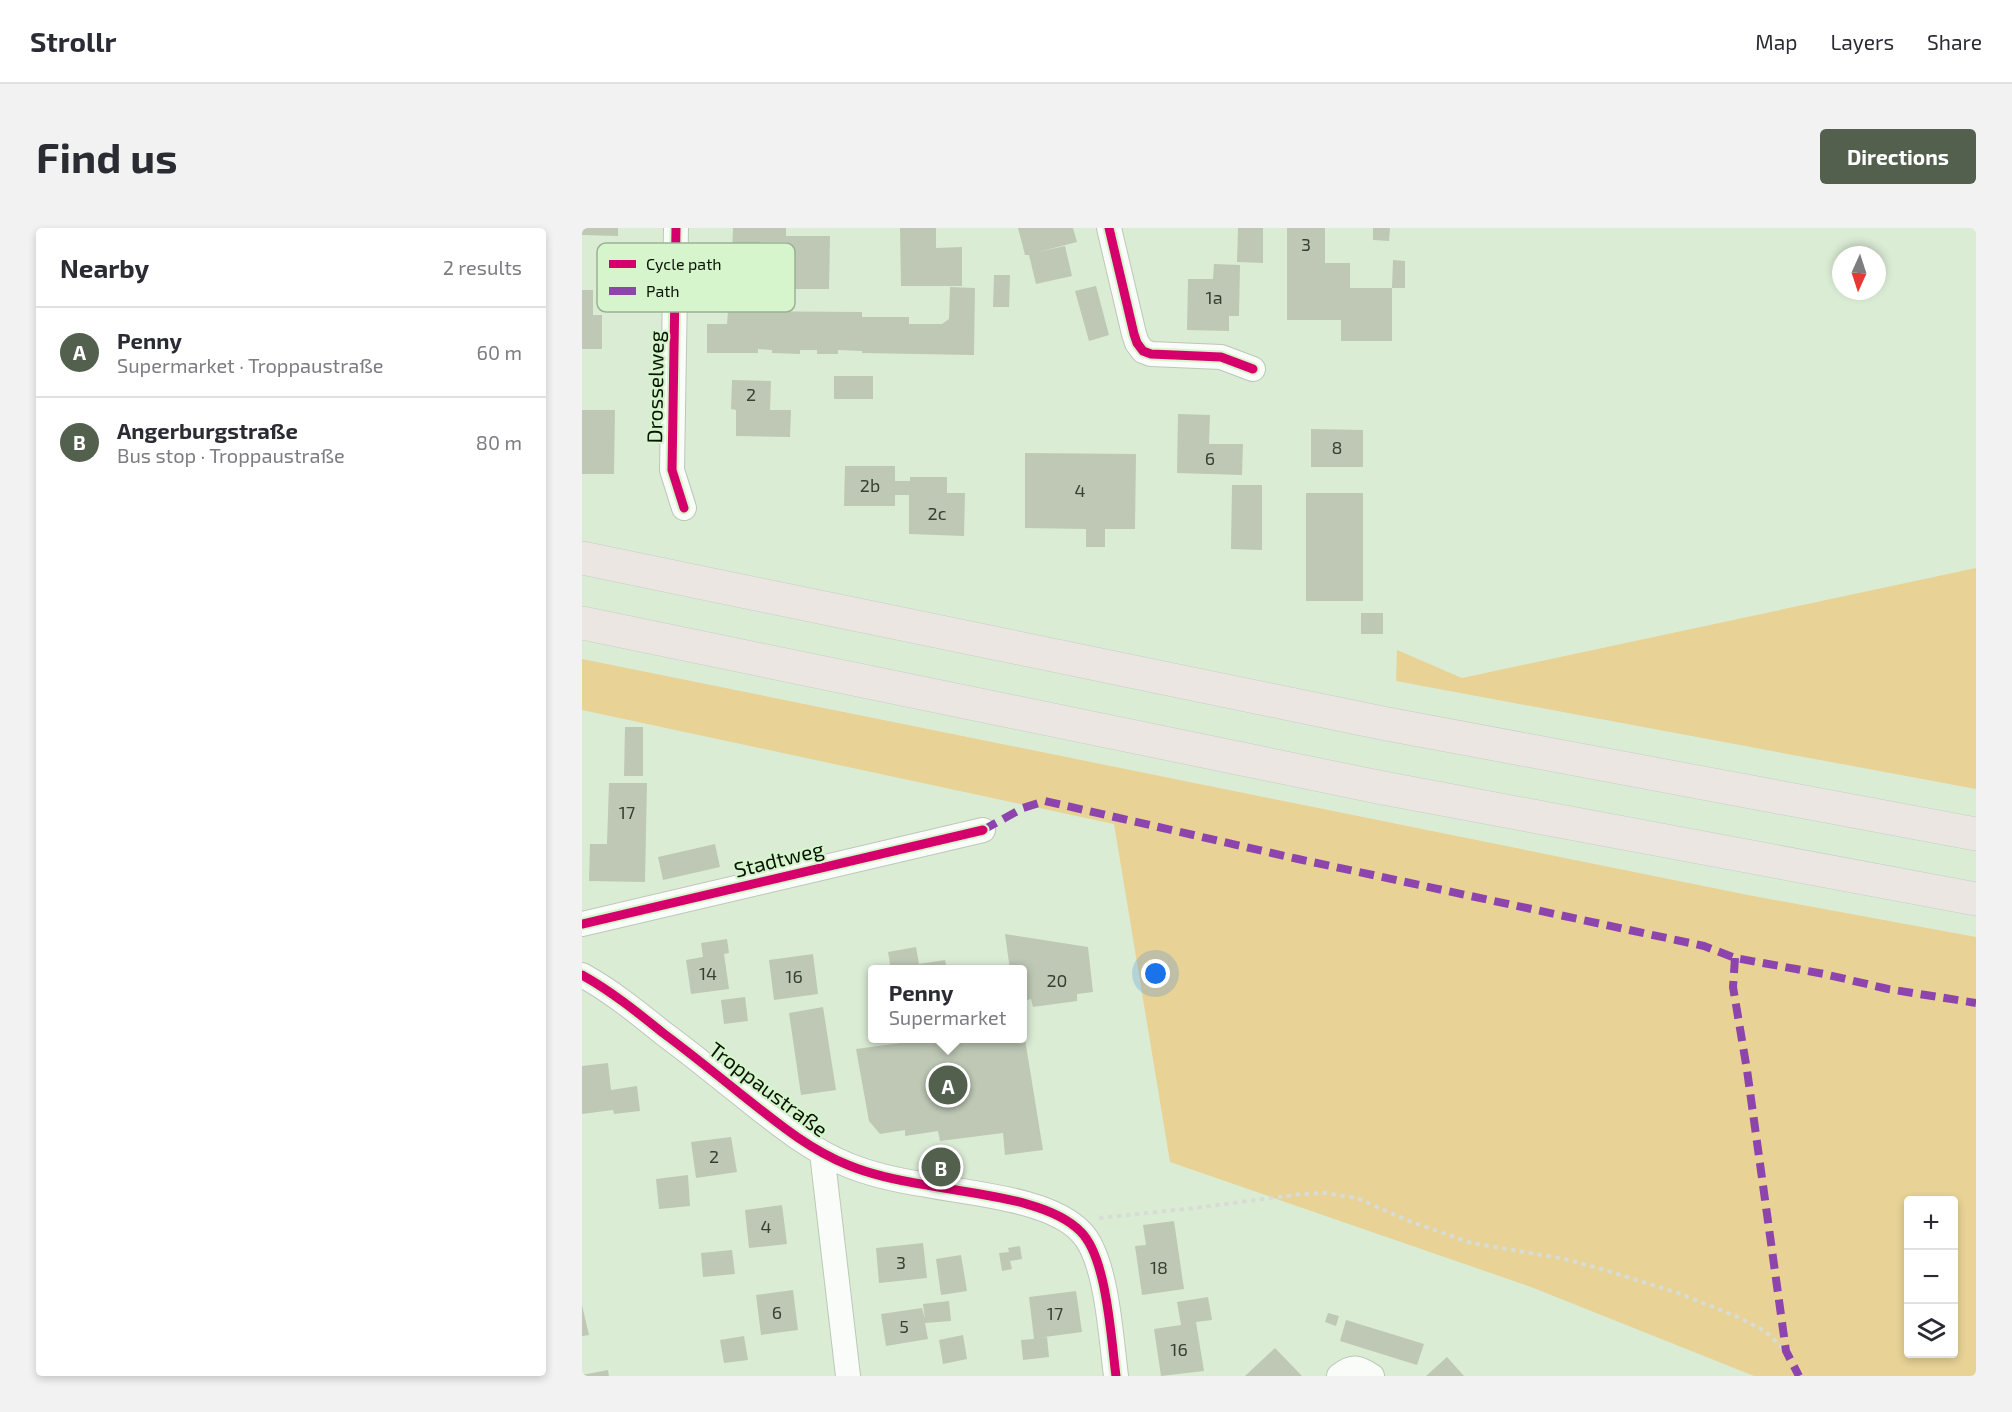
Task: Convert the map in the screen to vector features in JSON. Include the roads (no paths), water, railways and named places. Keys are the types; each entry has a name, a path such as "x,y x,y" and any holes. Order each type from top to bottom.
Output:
{"highway":[{"path":"582,558 1382,723 1976,834"},
{"path":"582,623 1378,787 1976,899"}],"street":[{"name":"Drosselweg","path":"676,228 676,243"},
{"path":"1109,228 1134,334 1137,344 1143,351 1161,355 1221,357 1252,369"},
{"name":"Drosselweg","path":"675,312 672,470 684,508"},
{"name":"Stadtweg","path":"582,924 983,830"},
{"name":"Troppaustraße","path":"582,975 628,1005 778,1124 822,1153 850,1166 913,1183 1021,1203 1058,1214 1068,1220 1083,1233 1094,1252 1105,1291 1116,1376"},
{"path":"822,1153 848,1376"},
{"path":"1339,1376 1347,1369 1360,1368 1372,1376"}],"place":[{"name":"Penny","path":"948,1085"},
{"name":"Angerburgstraße","path":"941,1167"}]}
